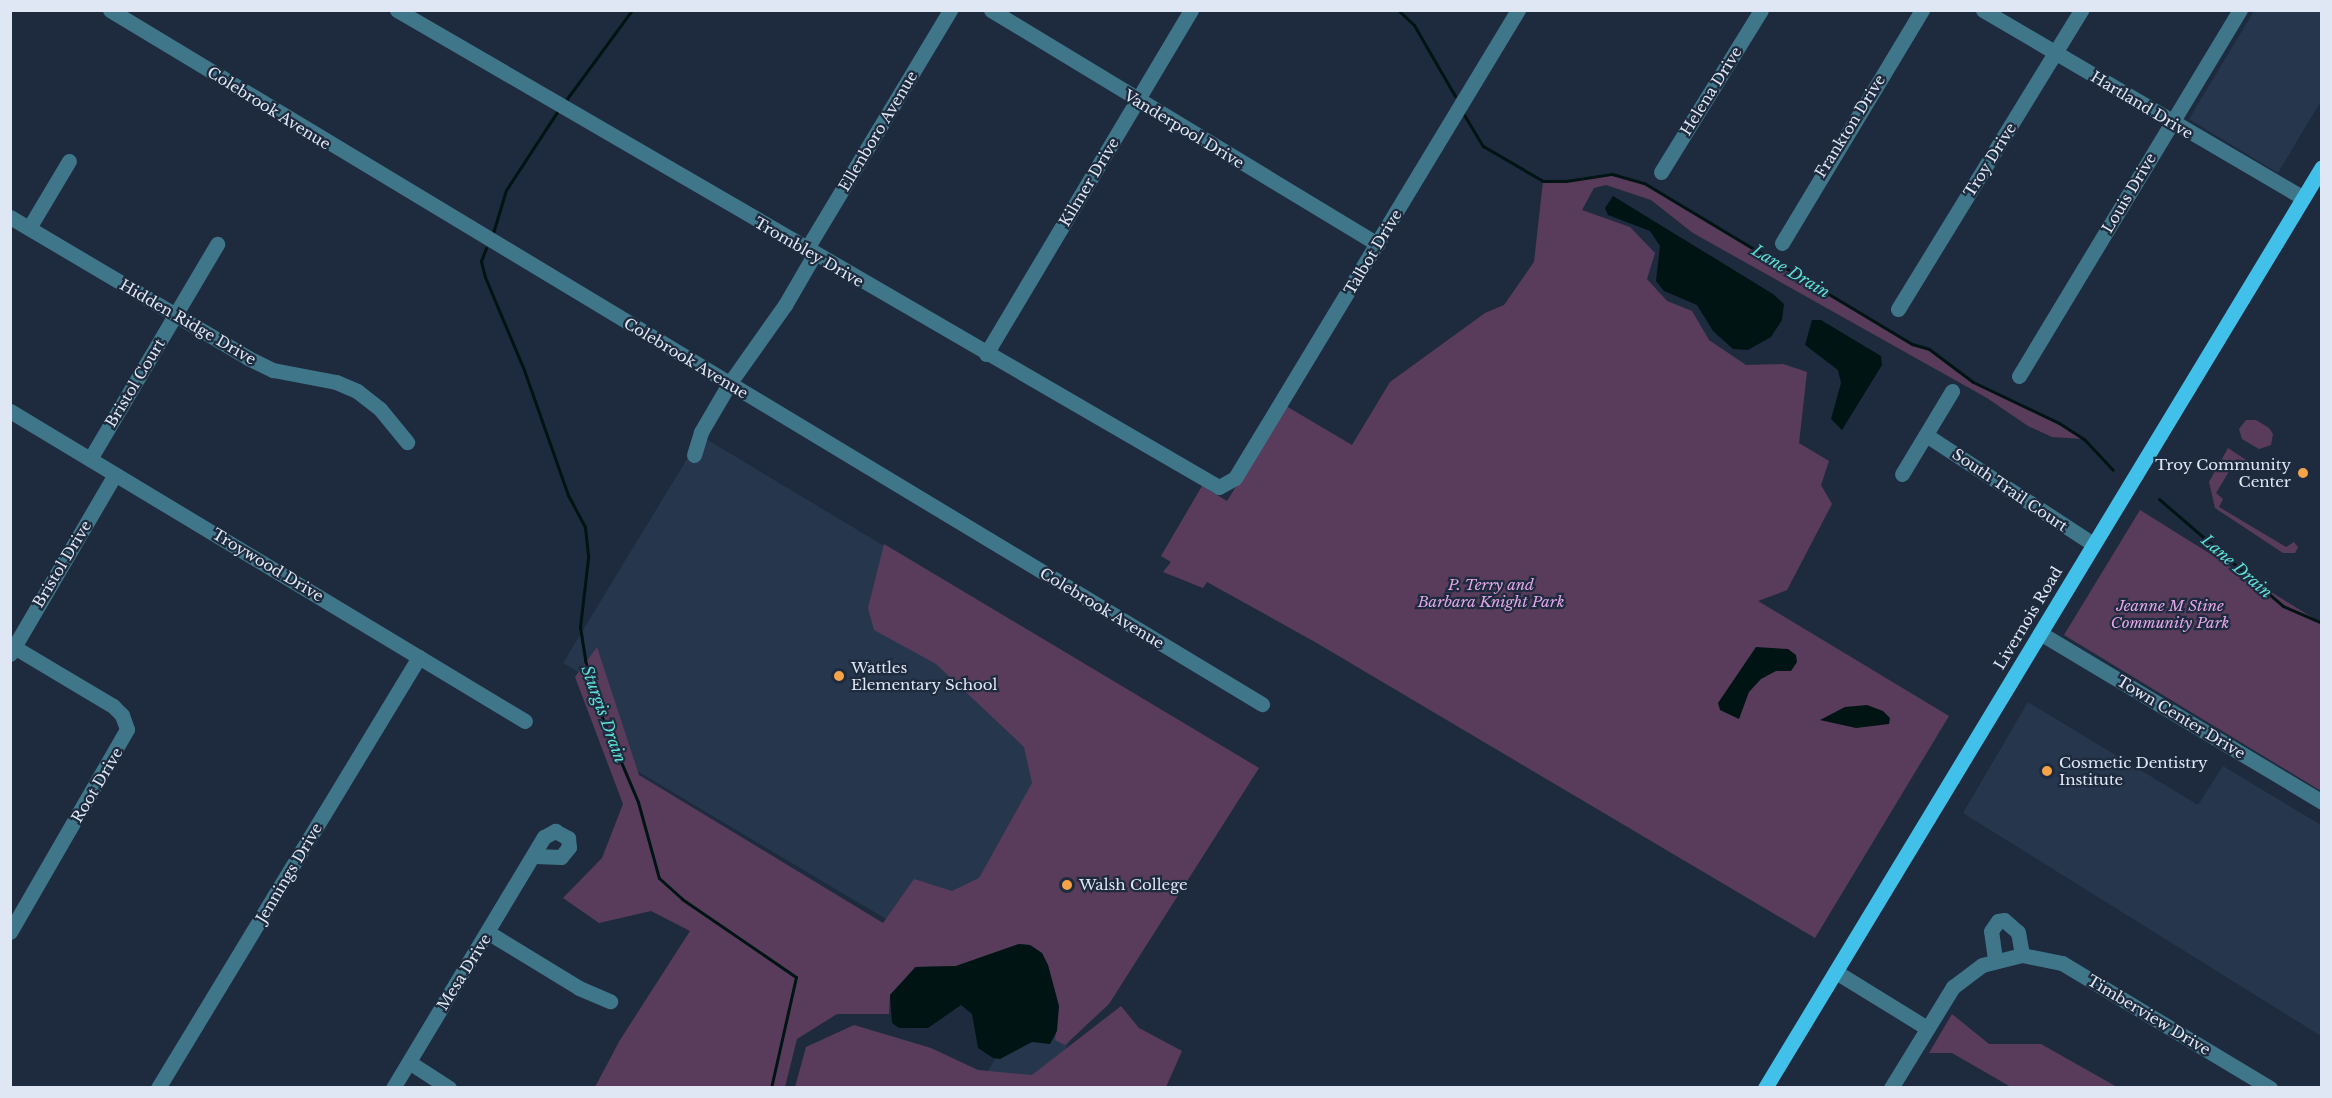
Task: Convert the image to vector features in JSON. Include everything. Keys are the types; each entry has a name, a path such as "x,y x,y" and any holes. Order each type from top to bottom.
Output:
{"main road":[{"name":"Livernois Road","path":"1765,1088 2322,167"}],"street":[{"name":"Colebrook Avenue","path":"110,10 1262,704"},
{"name":"Trombley Drive","path":"397,10 1209,484 1222,487"},
{"name":"Ellenboro Avenue","path":"694,455 701,432 729,384 785,305 810,253 950,10"},
{"name":"Vanderpool Drive","path":"991,10 1137,101 1378,244"},
{"name":"Kilmer Drive","path":"986,354 1191,10"},
{"name":"Talbot Drive","path":"1222,487 1235,478 1518,10"},
{"name":"Helena Drive","path":"1661,172 1761,10"},
{"name":"Frankton Drive","path":"1782,243 1922,10"},
{"name":"Hartland Drive","path":"1983,10 2171,123 2303,198"},
{"name":"Troy Drive","path":"1898,309 2082,10"},
{"name":"Louis Drive","path":"2019,376 2240,10"},
{"path":"29,228 69,161"},
{"name":"Hidden Ridge Drive","path":"10,217 175,316 273,370 336,382 357,391 380,409 407,442"},
{"name":"Bristol Court","path":"90,459 217,244"},
{"path":"1902,474 1952,391"},
{"name":"Troywood Drive","path":"10,411 525,721"},
{"name":"South Trail Court","path":"1926,435 2094,544"},
{"name":"Bristol Drive","path":"12,651 115,474"},
{"name":"Town Center Drive","path":"2040,633 2322,802"},
{"name":"Root Drive","path":"10,932 127,729 122,715 112,706 12,651"},
{"name":"Jennings Drive","path":"158,1088 419,657"},
{"name":"Mesa Drive","path":"393,1088 535,856"},
{"path":"1995,959 1991,931 1998,921 2010,921 2015,926 2022,955"},
{"path":"489,933 579,988 610,1002"},
{"name":"Timberview Drive","path":"1891,1088 1953,987 1995,959 2022,955 2062,963 2270,1088"},
{"path":"1836,972 1927,1028"},
{"path":"409,1062 449,1088"}],"shaded area":[{"path":"2254,11 2321,11 2321,101 2278,173 2189,119"},
{"path":"1613,196 1773,294 1784,304 1782,320 1771,337 1748,350 1733,349 1713,331 1697,305 1664,291 1656,281 1660,246 1650,231 1608,215 1605,208"},
{"path":"1812,320 1821,320 1881,356 1882,365 1842,430 1831,419 1841,383 1838,370 1805,345"},
{"name":"Wattles Elementary School","path":"701,436 1242,761 1042,1087 978,1087 1029,1004 622,762 590,679 563,663"},
{"path":"1756,647 1788,649 1796,655 1797,662 1791,671 1776,671 1761,679 1749,692 1739,719 1720,710 1718,703"},
{"path":"2028,702 2198,805 2223,766 2321,825 2321,1036 1963,813"},
{"path":"1867,705 1883,711 1890,718 1889,724 1856,728 1820,720 1845,707"},
{"path":"1019,944 1030,945 1042,953 1048,965 1059,1006 1057,1031 1050,1044 1032,1042 1000,1059 993,1058 978,1048 972,1014 961,1005 928,1028 899,1028 892,1023 890,995 916,967 956,966"}],"green space":[{"name":"P. Terry and Barbara Knight Park","path":"1612,174 1644,183 1912,344 1936,353 1973,382 2059,423 2084,439 2052,437 2028,426 1987,398 1693,233 1651,200 1606,185 1594,188 1582,210 1630,227 1655,253 1647,279 1667,301 1692,311 1709,340 1746,365 1783,364 1807,372 1799,443 1829,461 1821,485 1832,504 1787,590 1758,601 1949,716 1815,938 1315,642 1207,582 1203,588 1163,572 1171,562 1161,556 1202,486 1227,501 1286,406 1352,445 1390,382 1485,313 1504,305 1534,262 1543,181 1566,181"},
{"path":"2246,420 2256,420 2269,428 2273,434 2271,445 2259,449 2242,439 2239,429"},
{"path":"2228,448 2246,460 2243,463 2236,460 2216,493 2223,499 2219,507 2286,547 2294,542 2298,547 2295,553 2283,553 2215,508 2209,482"},
{"name":"Jeanne M Stine Community Park","path":"2140,510 2321,623 2321,791 2064,635"},
{"path":"884,544 1259,768 1109,1004 1065,1045 1055,1040 1059,1006 1048,965 1042,953 1030,945 1019,944 956,966 915,967 890,995 889,1014 837,1014 797,1039 785,1087 595,1087 620,1040 690,931 651,911 599,923 563,898 602,858 623,804 575,677 597,647 639,775 883,923 914,879 952,891 979,878 1032,783 1024,747 936,664 874,630 868,608"},
{"path":"1121,1006 1139,1028 1182,1051 1166,1087 795,1087 806,1047 854,1025 931,1048 978,1070 1032,1075"},
{"path":"1952,1014 1989,1044 2041,1044 2117,1087 2011,1087 1952,1053 1929,1053"}],"waterway":[{"name":"Sturgis Drain","path":"566,100 632,10"},
{"name":"Lane Drain","path":"1398,10 1414,25 1455,96"},
{"name":"Sturgis Drain","path":"493,233 506,190 557,112"},
{"name":"Lane Drain","path":"1463,113 1483,146 1543,181 1566,181 1612,174 1644,183 1912,344 1929,349 1973,382 2059,423 2084,439 2113,470"},
{"name":"Sturgis Drain","path":"486,248 481,261 485,277 524,370 568,495 585,527 588,558 580,627 585,660 599,710 638,802 659,878 682,899 796,977 771,1088"},
{"name":"Lane Drain","path":"2159,499 2283,606 2322,623"}],"place":[{"name":"Troy Community Center","path":"2303,473"},
{"name":"Wattles Elementary School","path":"839,676"},
{"name":"Cosmetic Dentistry Institute","path":"2047,771"},
{"name":"Walsh College","path":"1067,885"}]}
